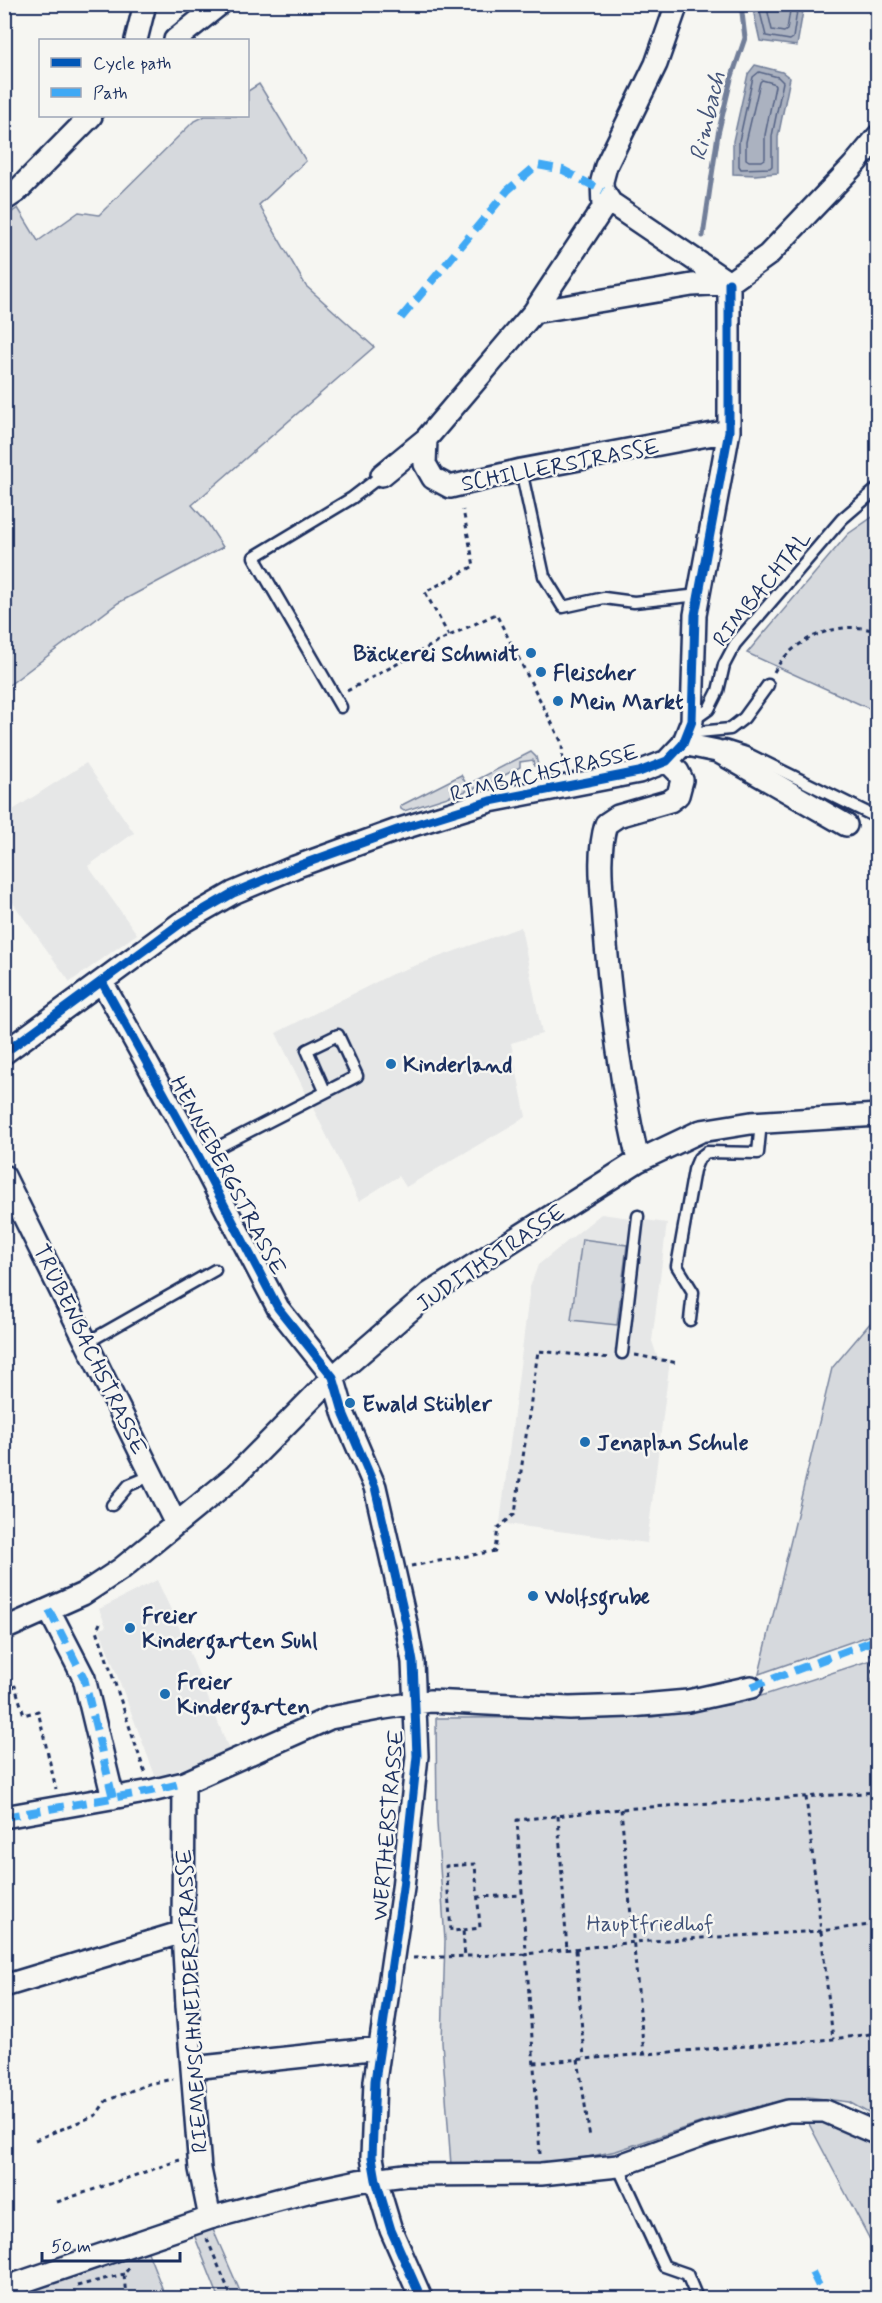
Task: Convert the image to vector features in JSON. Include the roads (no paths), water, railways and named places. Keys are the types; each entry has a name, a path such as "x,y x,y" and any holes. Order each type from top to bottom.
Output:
{"street":[{"path":"136,39 145,4"},
{"path":"176,39 220,4"},
{"path":"382,475 426,439 534,312 603,208 602,181 606,166 656,64 677,4"},
{"path":"4,200 16,192 90,117"},
{"path":"534,312 692,285 729,284 768,255 853,166 878,136"},
{"path":"603,191 611,203 729,284"},
{"path":"729,284 729,431 695,615 687,734 846,825"},
{"name":"SCHILLERSTRASSE","path":"426,439 425,464 433,478 450,487 522,470 729,431"},
{"name":"RIMBACHSTRASSE","path":"4,1053 198,912 264,879 408,826 490,801 639,772 667,761 687,734"},
{"path":"638,1161 626,1107 609,991 602,880 602,838 606,824 618,816 670,801 678,795 682,780 667,761"},
{"name":"HENNEBERGSTRASSE","path":"102,982 199,1157 278,1308 333,1377"},
{"name":"JUDITHSTRASSE","path":"4,1629 83,1594 121,1569 237,1475 333,1377 430,1293 638,1161 701,1131 760,1122 878,1115"},
{"name":"TRÜBENBACHSTRASSE","path":"5,1178 176,1524"},
{"name":"WERTHERSTRASSE","path":"333,1377 344,1415 375,1487 411,1652 416,1703 417,1756 414,1796 393,1959 370,2049 372,2157 376,2180 392,2230 422,2298"},
{"path":"49,1610 84,1678 113,1798"},
{"path":"4,1817 184,1783 330,1718 416,1703 430,1701 569,1708 630,1706 688,1701 751,1687"},
{"name":"RIEMENSCHNEIDERSTRASSE","path":"184,1783 183,1932 198,2153 205,2219"},
{"path":"4,1986 183,1932"},
{"path":"192,2072 370,2049"},
{"path":"4,2288 205,2219 358,2181 405,2175 541,2174 618,2166 707,2134 788,2111 825,2111 878,2134"}],"lane":[{"path":"522,470 544,576 563,607 604,598 634,602 699,595"},
{"path":"338,702 254,557 352,498 382,475"},
{"name":"RIMBACHTAL","path":"687,734 709,709 718,691 724,665 735,644 842,519 878,488"},
{"path":"687,734 730,729 744,717 768,685"},
{"path":"687,734 746,753 878,818"},
{"path":"199,1157 357,1076 338,1035 307,1050 325,1091"},
{"path":"690,1320 693,1292 677,1266 694,1170 699,1158 707,1152 758,1153 760,1122"},
{"path":"622,1353 638,1216"},
{"path":"88,1342 215,1270"},
{"path":"112,1505 129,1485 153,1475"},
{"path":"618,2166 664,2266 687,2274 696,2298"}],"water":[{"path":"752,5 804,5 797,46 760,41"},
{"path":"755,65 782,72 790,78 778,137 778,173 733,174 733,141 748,74"}],"waterway":[{"name":"Rimbach","path":"703,236 718,134 731,79 745,38 741,4"}],"place":[{"name":"Bäckerei Schmidt","path":"531,653"},
{"name":"Fleischer","path":"541,672"},
{"name":"Mein Markt","path":"558,701"},
{"name":"Kinderland","path":"391,1064"},
{"name":"Ewald Stübler","path":"350,1403"},
{"name":"Jenaplan Schule","path":"585,1442"},
{"name":"Wolfsgrube","path":"533,1596"},
{"name":"Freier Kindergarten Suhl","path":"130,1628"},
{"name":"Freier Kindergarten","path":"165,1694"}],"park label":[{"name":"Hauptfriedhof","path":"650,1923"}]}
